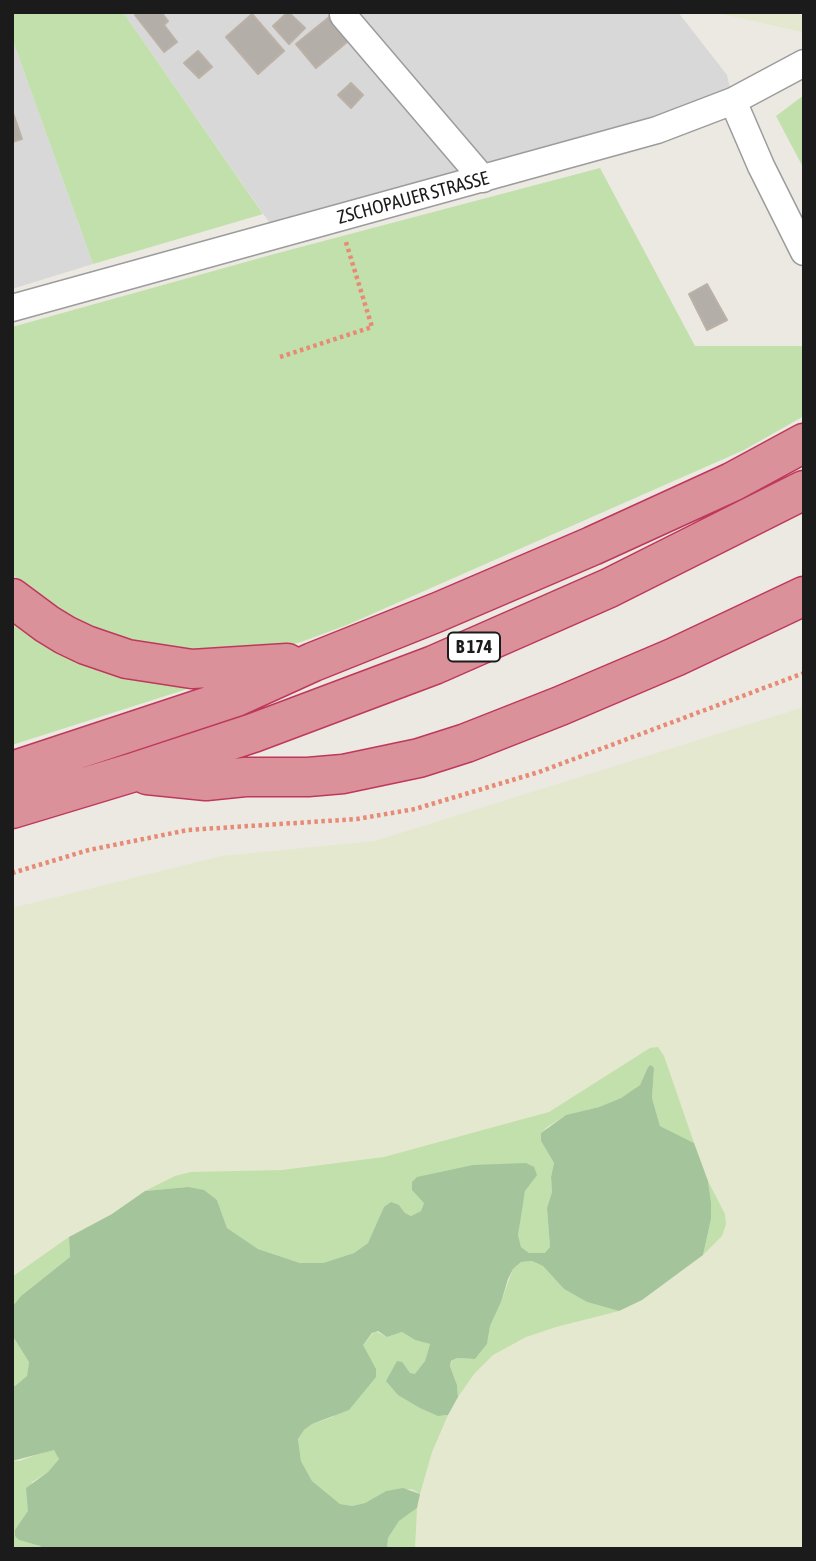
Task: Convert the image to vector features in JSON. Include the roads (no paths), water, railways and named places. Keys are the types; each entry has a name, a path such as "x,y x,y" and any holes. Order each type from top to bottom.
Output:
{"highway":[{"name":"B 174","path":"12,771 236,697 313,662 592,546 732,482 804,443"},
{"name":"B 174","path":"12,809 131,774 314,711 481,645 609,588 804,489"},
{"path":"131,774 206,781 245,777 308,777 383,767 419,758 466,743 560,706 675,657 804,596"},
{"path":"12,598 47,624 86,645 149,664 203,669 313,662"}],"street":[{"path":"343,15 483,179"},
{"name":"ZSCHOPAUER STRASSE","path":"12,308 657,130 733,101 804,63"},
{"path":"733,101 761,166 804,252"}]}
